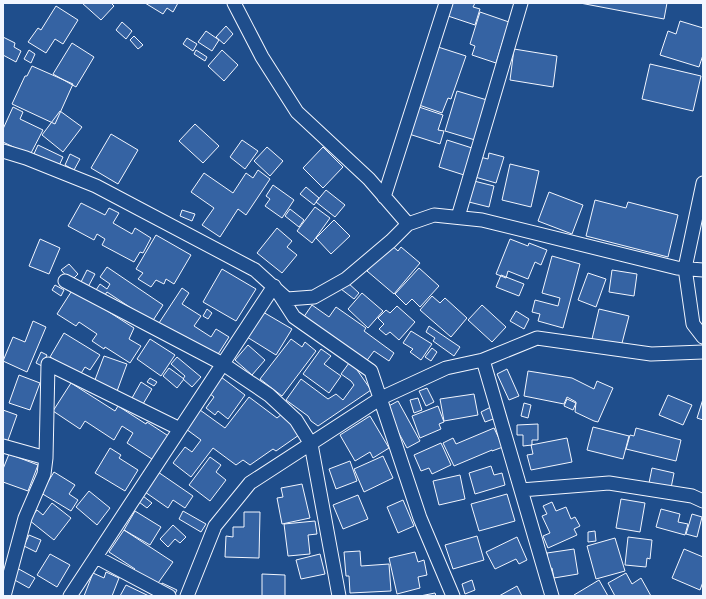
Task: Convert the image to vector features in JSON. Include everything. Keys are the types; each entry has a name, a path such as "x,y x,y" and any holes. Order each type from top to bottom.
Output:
{"street":[{"path":"234,3 262,58 297,112 369,179 408,224"},
{"path":"384,197 446,3"},
{"path":"458,217 521,3"},
{"path":"3,151 26,158 96,186 255,270 287,299 314,297 346,279 391,241 408,224 434,215 482,220 676,268 703,270"},
{"path":"703,183 685,268 693,324 703,337"},
{"path":"65,281 222,364 269,395 296,420 311,444 339,596"},
{"path":"70,596 274,286"},
{"path":"274,286 294,317 371,371 420,518 453,596"},
{"path":"187,596 216,526 250,483 381,398 446,368 484,360 537,338 651,354 703,352"},
{"path":"484,360 552,596"},
{"path":"4,596 25,518 44,474 46,458 48,364 180,429"},
{"path":"3,446 46,458"},
{"path":"521,490 609,483 692,496 703,501"},
{"path":"96,557 169,596"}],"building":[{"path":"82,3 111,3 114,6 101,20"},
{"path":"145,3 178,3 173,12 167,8 163,14"},
{"path":"449,3 475,3 473,7 480,9 475,25 445,15"},
{"path":"580,3 667,3 664,19"},
{"path":"56,6 78,20 63,44 55,39 46,53 28,42 38,28 41,30"},
{"path":"480,12 509,22 496,63 472,55 475,46 470,44"},
{"path":"680,21 703,28 703,55 699,67 660,55 668,31 676,34"},
{"path":"122,22 132,31 126,39 116,30"},
{"path":"226,26 233,34 224,44 216,37"},
{"path":"206,31 219,40 212,51 198,42"},
{"path":"134,36 143,45 138,49 130,40"},
{"path":"3,37 15,43 14,47 21,51 16,62 3,55"},
{"path":"187,38 197,44 193,51 183,44"},
{"path":"72,43 94,57 76,87 53,74"},
{"path":"435,46 466,56 451,99 448,98 442,113 419,105"},
{"path":"514,49 557,56 553,87 510,80"},
{"path":"29,50 35,54 31,63 24,59"},
{"path":"196,50 207,57 205,61 194,54"},
{"path":"222,50 238,65 224,81 208,66"},
{"path":"650,64 701,76 693,111 642,99"},
{"path":"32,66 73,84 55,124 12,104 25,76 27,76"},
{"path":"457,91 487,100 475,140 445,131"},
{"path":"13,107 23,112 20,119 43,130 30,155 3,142 3,129"},
{"path":"419,107 443,115 438,130 444,131 440,144 409,134"},
{"path":"60,111 82,127 63,152 42,135"},
{"path":"195,124 219,146 203,163 179,141"},
{"path":"111,134 138,150 118,184 91,168"},
{"path":"242,140 258,151 245,169 230,157"},
{"path":"447,140 472,148 464,175 439,167"},
{"path":"38,145 63,157 58,168 33,156"},
{"path":"267,147 283,161 270,176 254,161"},
{"path":"323,147 343,167 323,188 303,168"},
{"path":"489,153 504,157 496,183 475,177 480,157 488,159"},
{"path":"70,154 80,159 74,170 65,165"},
{"path":"510,164 539,171 531,207 502,200"},
{"path":"258,170 270,179 246,215 238,209 220,237 202,225 214,208 191,192 204,173 233,193 246,173 253,178"},
{"path":"474,181 494,186 489,207 469,202"},
{"path":"273,185 294,200 282,218 265,206 270,199 266,196"},
{"path":"306,187 319,198 314,205 300,194"},
{"path":"326,190 345,205 335,217 316,202"},
{"path":"549,192 583,205 572,234 538,221"},
{"path":"595,200 626,208 628,202 678,215 668,257 586,236"},
{"path":"81,203 105,215 109,208 119,213 113,223 132,234 135,228 151,238 143,253 140,252 134,262 102,245 105,239 97,234 94,240 68,226"},
{"path":"315,207 330,218 312,243 297,231"},
{"path":"290,209 304,220 299,227 285,216"},
{"path":"182,210 195,214 192,221 180,216"},
{"path":"334,220 350,236 331,254 316,238"},
{"path":"277,228 292,241 287,247 297,255 282,273 257,253"},
{"path":"156,235 191,255 174,284 166,279 164,284 156,280 151,287 138,279 143,273 136,269"},
{"path":"40,239 60,248 49,274 29,266"},
{"path":"510,239 528,246 529,243 547,250 541,265 535,262 528,279 508,271 506,278 496,274"},
{"path":"390,244 398,251 401,247 420,263 394,294 367,271"},
{"path":"552,256 580,264 563,328 538,321 540,314 532,312 535,300 558,306 560,298 542,293"},
{"path":"69,264 78,274 71,281 61,270"},
{"path":"107,267 163,305 152,322 107,292 102,299 94,293 100,284 107,289 110,284 100,277"},
{"path":"419,268 439,286 420,307 412,299 406,305 395,294"},
{"path":"222,269 256,289 236,321 203,302"},
{"path":"87,270 95,274 88,287 80,284"},
{"path":"612,270 637,274 634,296 609,292"},
{"path":"588,273 606,279 596,307 578,300"},
{"path":"501,275 524,284 519,296 496,287"},
{"path":"347,282 359,293 354,299 341,289"},
{"path":"55,285 64,290 61,296 52,290"},
{"path":"182,288 189,293 182,304 201,316 194,326 211,337 216,329 229,337 215,359 159,323"},
{"path":"73,289 134,328 129,339 141,346 130,363 105,347 104,349 92,341 97,334 79,322 76,326 57,314"},
{"path":"362,293 383,311 368,328 348,309"},
{"path":"432,296 440,303 445,298 467,318 451,337 420,310"},
{"path":"312,305 329,317 336,307 366,328 364,331 394,353 389,361 374,351 365,363 303,318"},
{"path":"482,305 506,327 492,342 468,320"},
{"path":"397,306 415,322 399,340 390,332 386,335 379,329 384,324 378,318 386,310 390,313"},
{"path":"207,309 212,313 208,319 203,316"},
{"path":"599,309 629,316 621,347 592,339"},
{"path":"516,311 529,319 524,329 510,321"},
{"path":"263,312 292,329 276,355 247,337"},
{"path":"33,321 46,327 27,372 3,361 13,337 25,342"},
{"path":"429,326 460,347 454,356 433,341 435,338 426,332"},
{"path":"411,331 432,344 421,360 410,352 413,349 403,343"},
{"path":"64,333 100,355 90,370 85,367 80,375 50,357"},
{"path":"150,339 175,355 161,376 137,359"},
{"path":"291,339 302,347 305,342 316,351 282,396 260,379"},
{"path":"248,345 265,360 252,375 235,360"},
{"path":"432,348 437,352 431,361 425,357"},
{"path":"321,349 331,356 324,364 341,376 329,393 303,374"},
{"path":"41,352 47,355 42,366 36,363"},
{"path":"104,356 127,364 116,394 93,385"},
{"path":"177,357 201,377 192,387 183,379 185,376 171,364"},
{"path":"349,363 355,367 371,390 318,426 311,421 308,416 286,400 301,379 328,399 336,394 343,400 354,385 341,374"},
{"path":"169,368 184,379 177,388 163,376"},
{"path":"507,369 519,396 509,400 497,374"},
{"path":"528,371 572,378 594,389 597,381 613,388 598,422 575,412 576,402 567,397 564,404 524,396"},
{"path":"19,375 40,383 30,410 9,403"},
{"path":"221,377 245,395 228,419 218,411 215,415 206,408 214,397 209,393"},
{"path":"150,378 157,382 154,386 147,382"},
{"path":"141,382 152,389 143,404 132,398"},
{"path":"71,383 115,411 118,406 170,437 155,461 127,443 133,433 122,426 114,440 85,421 80,429 53,411"},
{"path":"427,388 434,402 426,406 419,391"},
{"path":"474,394 478,415 444,421 440,399"},
{"path":"668,395 692,405 683,425 659,415"},
{"path":"249,397 277,418 282,414 287,418 299,435 276,451 273,449 250,465 243,460 236,465 213,448 191,477 173,463 185,447 192,452 201,440 186,429 200,410 225,428"},
{"path":"418,398 422,410 414,413 410,400"},
{"path":"567,399 576,403 573,410 564,406"},
{"path":"703,399 703,420 697,418"},
{"path":"398,401 420,441 407,448 385,408"},
{"path":"524,403 531,405 528,418 521,416"},
{"path":"438,406 444,422 439,424 441,429 420,438 412,416"},
{"path":"491,407 496,418 485,422 481,412"},
{"path":"3,410 17,415 7,443 3,442"},
{"path":"370,416 389,448 373,458 370,452 355,461 340,435"},
{"path":"538,424 538,440 532,440 532,445 523,446 523,435 517,435 517,425"},
{"path":"593,427 629,436 623,459 587,450"},
{"path":"494,428 503,447 454,466 443,443 453,438 456,444"},
{"path":"636,428 681,440 676,461 626,449 630,435 634,436"},
{"path":"567,438 572,462 531,470 527,455 533,454 531,445"},
{"path":"441,443 451,465 432,474 429,468 421,471 414,455"},
{"path":"110,448 121,455 119,458 138,470 125,491 95,473"},
{"path":"9,454 38,465 28,491 3,482 3,469"},
{"path":"383,456 393,478 364,492 354,469"},
{"path":"210,457 221,465 216,472 226,480 210,501 189,485"},
{"path":"350,461 357,481 336,489 329,469"},
{"path":"491,466 494,475 502,473 505,485 475,494 469,473"},
{"path":"652,468 674,473 671,488 649,483"},
{"path":"54,472 75,485 69,494 78,500 71,511 41,493"},
{"path":"158,472 193,496 185,508 173,500 168,508 145,492"},
{"path":"460,475 465,499 439,505 433,481"},
{"path":"302,484 310,518 282,524 277,498 283,497 281,488"},
{"path":"89,491 110,508 97,525 76,507"},
{"path":"507,494 515,521 479,531 471,504"},
{"path":"358,495 368,519 343,529 333,505"},
{"path":"143,496 152,503 147,508 139,502"},
{"path":"621,499 645,503 640,532 616,528"},
{"path":"403,500 414,526 398,533 387,507"},
{"path":"552,502 556,511 566,507 571,519 575,517 580,526 574,529 577,535 548,548 543,536 550,533 542,516 547,514 543,506"},
{"path":"52,503 71,518 54,540 29,520 37,510 43,515"},
{"path":"661,509 680,514 678,522 688,524 685,535 656,527"},
{"path":"135,511 161,527 150,545 124,530"},
{"path":"183,511 206,524 201,532 179,519"},
{"path":"244,512 260,512 259,558 225,557 226,536 233,537 233,527 244,527"},
{"path":"692,514 702,517 697,537 686,534"},
{"path":"315,521 317,534 308,535 310,554 288,556 284,524"},
{"path":"173,525 186,537 180,543 175,539 168,547 160,539"},
{"path":"124,530 173,562 156,586 133,571 135,569 109,552"},
{"path":"595,531 596,541 588,542 588,532"},
{"path":"29,535 41,540 36,552 24,546"},
{"path":"477,536 484,560 453,569 445,545"},
{"path":"517,537 527,560 519,564 516,559 495,569 486,552"},
{"path":"628,537 652,540 650,559 647,558 646,567 625,565"},
{"path":"615,538 625,571 596,579 587,546"},
{"path":"574,549 578,574 554,578 552,568 549,569 547,553"},
{"path":"684,549 703,557 703,582 700,590 672,578"},
{"path":"360,551 361,566 389,564 391,591 350,593 349,576 346,576 344,552"},
{"path":"415,552 418,562 424,560 427,575 418,577 420,588 397,594 389,558"},
{"path":"50,554 70,565 57,587 37,575"},
{"path":"320,554 325,574 301,579 296,560"},
{"path":"17,568 35,578 29,588 11,578"},
{"path":"106,572 119,578 112,596 84,596 93,573 104,578"},
{"path":"626,573 632,584 641,578 651,596 615,596 608,583"},
{"path":"262,574 285,575 285,596 262,596"},
{"path":"472,580 475,590 465,594 462,584"},
{"path":"599,580 608,596 574,596 574,595"},
{"path":"162,583 177,590 174,596 160,589"},
{"path":"126,585 149,596 120,596"},
{"path":"517,586 522,596 499,596"},
{"path":"435,593 436,596 420,596"}]}
